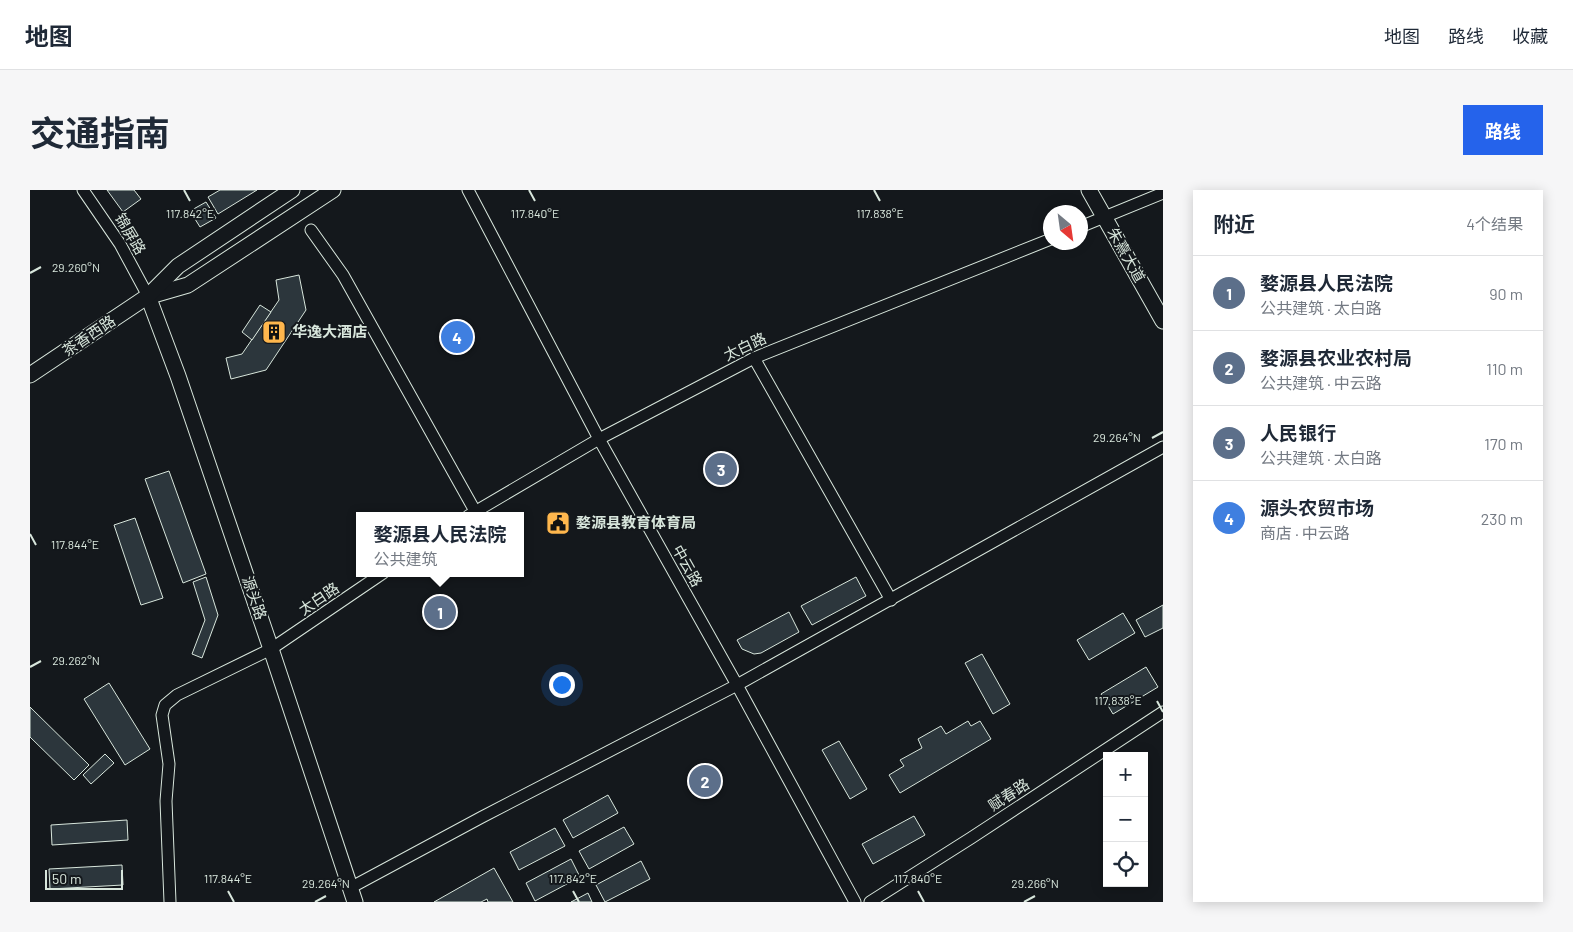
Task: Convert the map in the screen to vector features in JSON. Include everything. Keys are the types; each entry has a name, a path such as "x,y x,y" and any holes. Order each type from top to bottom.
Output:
{"main road":[{"path":"148,296 178,266 292,190"},
{"path":"148,296 188,285 333,190"},
{"name":"朱熹大道","path":"1089,190 1163,321"},
{"name":"茶香西路","path":"30,375 148,296"},
{"name":"源头路","path":"148,296 178,376 271,649 352,895"}],"street":[{"name":"锦屏路","path":"83,190 116,237 148,296"},
{"name":"中云路","path":"468,190 599,439 738,685 854,902"},
{"path":"1088,224 1163,192"},
{"path":"311,230 343,275 471,512"},
{"name":"太白路","path":"474,512 599,439 754,358 1043,242"},
{"path":"754,358 891,600"},
{"path":"352,895 482,817 738,685 1163,447"},
{"name":"太白路","path":"170,902 166,801 169,764 162,715 165,705 177,695 271,649 377,577"},
{"name":"赋春路","path":"870,902 1163,712"}],"building":[{"path":"107,190 134,190 141,199 123,212"},
{"path":"220,190 257,190 218,214 208,197"},
{"path":"206,202 216,218 200,227 190,211"},
{"name":"华逸大酒店","path":"299,275 306,310 266,370 231,379 226,358 242,354 279,300 276,280"},
{"path":"260,305 271,312 252,340 242,332"},
{"path":"169,471 206,574 183,583 145,479"},
{"path":"135,518 163,598 141,605 114,525"},
{"path":"206,577 218,615 202,658 192,654 205,620 193,582"},
{"path":"856,577 866,596 812,625 801,606"},
{"path":"1163,605 1163,628 1145,637 1136,620"},
{"path":"789,612 799,632 761,653 754,654 742,649 737,640"},
{"path":"1123,613 1135,633 1089,660 1077,640"},
{"path":"982,654 1010,704 993,714 965,663"},
{"path":"1146,667 1158,687 1113,714 1101,694"},
{"path":"109,683 150,749 125,765 84,699"},
{"path":"30,707 89,765 74,780 30,737"},
{"path":"968,721 971,726 980,721 991,739 900,793 889,775 904,766 900,760 922,748 918,739 941,726 946,734"},
{"path":"839,741 867,789 850,799 822,750"},
{"path":"105,754 114,763 91,784 83,775"},
{"path":"608,795 618,813 573,838 563,820"},
{"path":"914,816 925,835 873,864 862,844"},
{"path":"127,820 128,840 52,845 51,825"},
{"path":"624,827 634,844 589,869 579,851"},
{"path":"555,828 565,846 519,870 510,852"},
{"path":"571,859 580,877 535,901 526,883"},
{"path":"641,861 650,879 605,902 596,885"},
{"path":"122,865 123,885 50,889 49,869"},
{"path":"494,868 513,902 488,902 487,899 481,902 434,902"},
{"path":"588,893 592,902 571,902"}],"place":[{"name":"华逸大酒店","path":"274,332"},
{"name":"源头农贸市场","path":"457,337"},
{"name":"人民银行","path":"721,469"},
{"name":"婺源县教育体育局","path":"558,523"},
{"name":"婺源县人民法院","path":"440,612"},
{"name":"婺源县农业农村局","path":"705,781"}]}
